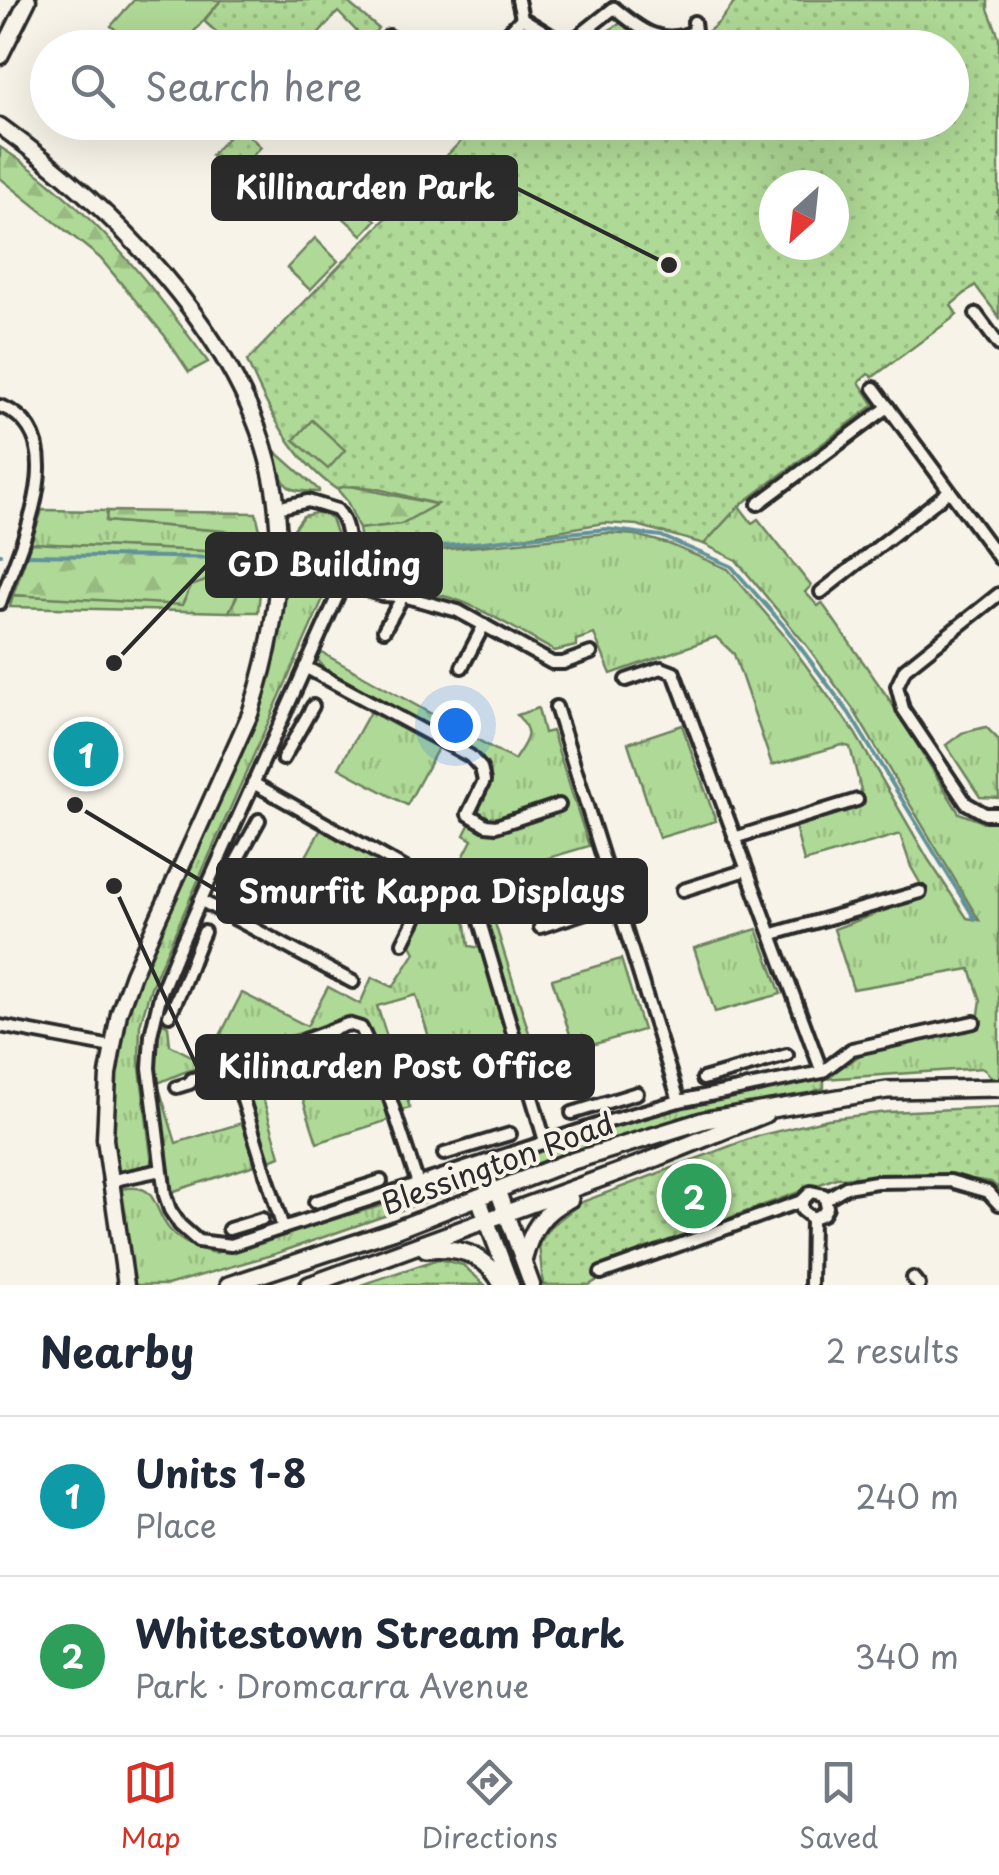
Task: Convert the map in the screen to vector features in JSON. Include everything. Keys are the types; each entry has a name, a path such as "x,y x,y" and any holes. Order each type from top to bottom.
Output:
{"main road":[{"name":"Blessington Road","path":"229,1285 299,1264 668,1130 734,1113 887,1090 999,1088"},
{"name":"Blessington Road","path":"309,1285 646,1162 787,1105"},
{"path":"524,1258 538,1222 554,1206 646,1162"},
{"path":"410,1250 459,1249 480,1260 502,1285"}],"street":[{"path":"0,56 28,0"},
{"path":"518,0 522,18 542,30"},
{"path":"586,30 614,8 646,30"},
{"path":"511,30 522,18"},
{"path":"694,22 695,30"},
{"path":"0,126 94,202 180,296 221,354 255,422 277,508 279,539 270,643 261,678 243,729 132,974 112,1047 104,1139 126,1285"},
{"path":"976,314 999,345"},
{"path":"874,388 999,558"},
{"path":"0,406 32,429 39,444 40,462 38,486 0,603"},
{"path":"758,504 888,407"},
{"path":"821,592 948,492"},
{"path":"277,508 308,501 337,510 344,517 345,565 342,582 169,970 154,1016 149,1052 162,1170 170,1210 198,1241 215,1245 243,1241 606,1122 679,1101 822,1072 852,1049 974,1022"},
{"path":"342,582 458,611 552,662 590,653"},
{"path":"999,594 905,669 899,678 898,694 903,708 975,810 999,814"},
{"path":"384,630 402,596"},
{"path":"462,667 484,625"},
{"path":"305,666 470,756 482,768 484,780 468,814 486,826 559,805"},
{"path":"626,680 660,668 674,673 822,1072"},
{"path":"284,759 312,706"},
{"path":"556,706 679,1101"},
{"path":"275,733 293,742"},
{"path":"254,783 424,879 428,895 402,944"},
{"path":"734,838 857,800"},
{"path":"226,880 258,820"},
{"path":"222,850 238,858"},
{"path":"683,890 746,870"},
{"path":"773,934 920,892"},
{"path":"472,896 545,1141"},
{"path":"200,900 354,982"},
{"path":"540,927 617,902"},
{"path":"170,1016 204,932"},
{"path":"169,970 186,977"},
{"path":"305,1040 348,1024 361,1028 380,1068 418,1184"},
{"path":"0,1026 112,1047"},
{"path":"703,1079 787,1055"},
{"path":"744,1068 748,1086"},
{"path":"178,1087 221,1072 238,1084 284,1228"},
{"path":"572,1113 637,1092"},
{"path":"602,1104 606,1122"},
{"path":"444,1154 510,1134"},
{"path":"472,1146 477,1164"},
{"path":"110,1181 162,1170"},
{"path":"316,1202 381,1181"},
{"path":"826,1199 846,1187 876,1182 950,1182 988,1192 999,1204"},
{"path":"497,1189 532,1285"},
{"path":"346,1192 350,1207"},
{"path":"601,1273 802,1201 811,1192 820,1193 826,1199 826,1211 812,1218"},
{"path":"478,1197 511,1285"},
{"path":"802,1201 802,1210 812,1218"},
{"path":"243,1241 233,1227 262,1218"},
{"path":"811,1285 812,1218"}],"green space":[{"path":"134,0 221,0 195,30 116,30 111,26"},
{"path":"221,0 345,0 378,28 355,30 338,12 322,30 214,30 204,21"},
{"path":"737,0 988,0 999,37 999,317 975,285 951,305 957,315 873,377 868,374 859,382 874,405 739,506 704,544 637,525 604,523 476,545 363,552 359,529 401,524 437,504 359,486 336,489 320,477 283,432 247,361 460,140 969,140 969,30 710,30"},
{"path":"621,23 632,30 609,30"},
{"path":"225,140 254,140 261,147 233,176 211,155"},
{"path":"0,147 31,168 88,218 163,302 208,362 189,372 165,336 100,258 0,178"},
{"path":"352,198 376,220 362,235 338,213"},
{"path":"315,238 338,261 310,290 287,268"},
{"path":"312,420 345,450 328,469 294,440"},
{"path":"275,451 319,492 297,491 286,485"},
{"path":"346,485 439,505 401,524 359,529 337,489"},
{"path":"739,506 752,523 758,519 811,586 805,592 818,606 822,603 891,702 959,813 983,822 999,821 999,1079 993,1079 983,1068 824,1079 868,1050 977,1027 981,1000 970,969 853,989 834,929 927,895 911,867 900,834 804,862 795,826 864,802 850,747 842,745 772,765 734,654 716,637 611,674 594,634 576,640 576,646 555,651 465,603 359,580 361,558 607,533 636,535 669,544 728,569 783,634 855,733 967,918 979,920 853,709 807,646 736,560 704,544"},
{"path":"42,510 107,511 106,521 261,534 263,553 244,552 240,557 240,589 229,612 10,607 13,595 61,597 191,585 223,552 31,543"},
{"path":"107,511 256,513 261,534 106,521"},
{"path":"319,512 331,518 338,539 334,574 151,987 140,1025 139,1060 152,1164 114,1172 110,1137 112,1099 118,1043 130,990 256,715 277,651 293,530 303,516"},
{"path":"31,543 224,552 220,576 191,586 182,605 13,595"},
{"path":"240,557 245,565 263,563 258,612 229,612 240,590 231,575"},
{"path":"317,650 514,760 527,737 526,727 517,715 538,708 544,733 552,731 589,846 481,878 538,1062 527,1066 474,897 456,902 466,925 469,946 481,948 517,1075 447,1096 416,995 377,1006 410,1108 398,1111 371,1030 352,1019 248,1047 280,1156 268,1161 252,1103 237,1077 227,1069 199,1068 155,1084 156,1019 168,1026 170,1045 203,1062 242,993 307,1026 328,987 360,1004 372,977 393,987 415,953 410,943 437,895 437,887 454,875 472,840 464,835 490,783 491,770 474,751 327,672 314,655"},
{"path":"370,712 438,748 407,805 339,768"},
{"path":"682,725 716,821 659,838 628,743"},
{"path":"986,727 999,740 999,798 980,797 946,745 962,733"},
{"path":"321,829 378,861 350,913 291,884"},
{"path":"757,929 781,994 715,1012 694,948"},
{"path":"621,959 643,1030 575,1050 552,979"},
{"path":"373,1070 389,1120 317,1143 301,1093"},
{"path":"824,1079 824,1088 650,1145 496,1177 275,1254 167,1285 131,1285 118,1199 121,1189 149,1193 176,1236 215,1253 380,1206 561,1141 681,1107"},
{"path":"155,1091 160,1091 176,1143 245,1122 258,1164 171,1192"},
{"path":"999,1107 999,1189 991,1182 937,1174 836,1178 598,1267 604,1276 589,1285 543,1285 539,1244 551,1226 582,1202 754,1137 828,1119"},
{"path":"438,1259 463,1265 485,1285 361,1285"}],"waterway":[{"path":"359,555 606,529 661,536 731,566 785,627 849,713 975,919"},
{"path":"27,555 243,558"}],"place":[{"name":"Killinarden Park","path":"669,265"},
{"name":"GD Building","path":"114,663"},
{"name":"Units 1-8","path":"86,754"},
{"name":"Smurfit Kappa Displays","path":"75,805"},
{"name":"Kilinarden Post Office","path":"114,886"},
{"name":"Whitestown Stream Park","path":"694,1196"}]}
